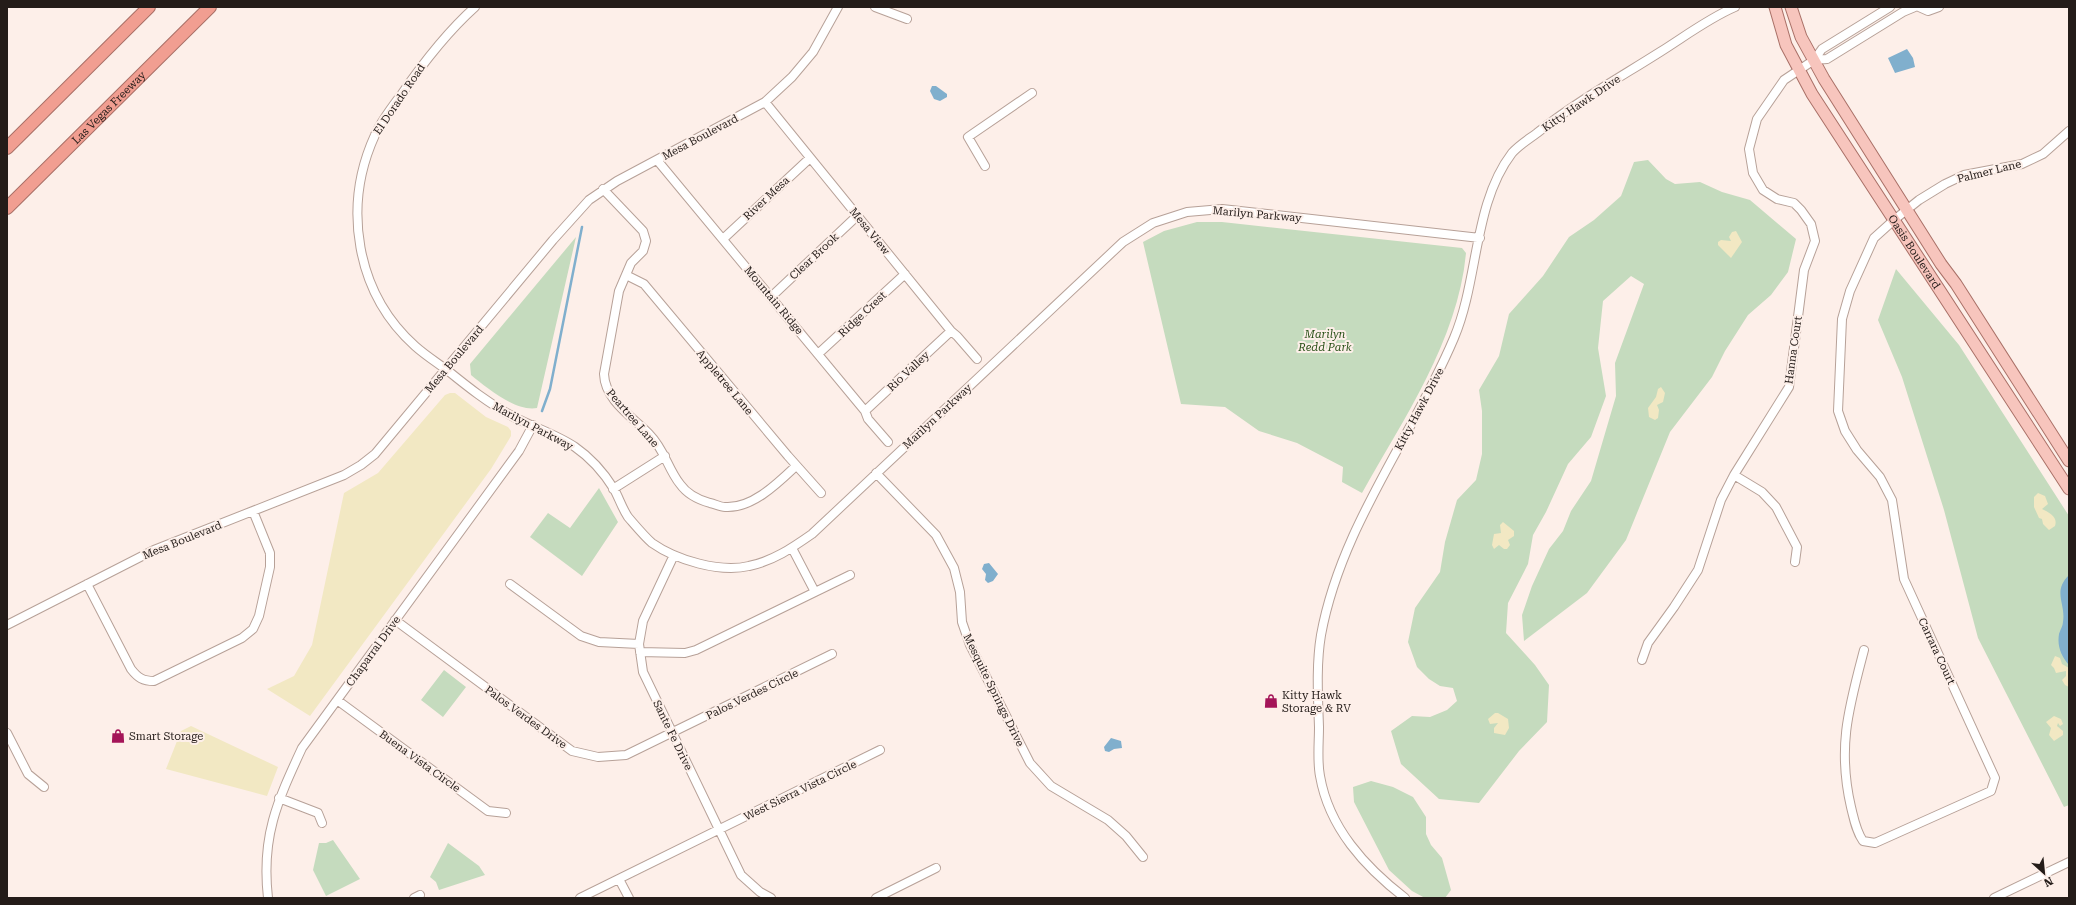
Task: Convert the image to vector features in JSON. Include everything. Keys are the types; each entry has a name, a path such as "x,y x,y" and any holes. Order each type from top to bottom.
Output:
{"highway":[{"path":"7,148 149,7"},
{"name":"Las Vegas Freeway","path":"7,208 210,7"},
{"path":"171,45 220,7"}],"main road":[{"name":"Oasis Boulevard","path":"1775,7 1786,45 1812,94 2069,490"},
{"name":"Oasis Boulevard","path":"1791,7 1801,37 1814,60 1907,209 2069,460"}],"street":[{"name":"El Dorado Road","path":"446,369 410,341 392,321 375,293 363,265 358,238 356,214 358,189 363,167 375,134 429,55 475,7"},
{"name":"Mesa Boulevard","path":"7,625 154,550 344,475 361,466 375,454 575,214 603,190 764,102 792,77 813,52 838,7"},
{"path":"874,7 906,19"},
{"name":"Kitty Hawk Drive","path":"1405,898 1371,870 1349,844 1328,807 1320,775 1317,676 1321,636 1334,587 1355,531 1436,379 1456,335 1469,290 1485,206 1497,178 1514,151 1560,115 1735,7"},
{"path":"1814,60 1822,49 1890,7"},
{"path":"1814,60 1827,59 1903,12 1915,7"},
{"path":"1919,7 1928,11 1939,7"},
{"name":"Hanna Court","path":"1642,660 1648,643 1698,570 1721,500 1734,475 1789,387 1804,270 1815,241 1811,224 1794,203 1776,199 1763,190 1753,173 1749,149 1757,119 1784,80 1814,60"},
{"path":"985,166 968,137 1032,93"},
{"name":"Mesa View","path":"764,102 951,332 957,336 977,359"},
{"name":"Palmer Lane","path":"1907,209 1932,192 1964,175 2007,168 2043,154 2069,131"},
{"name":"River Mesa","path":"723,239 810,158"},
{"name":"Mountain Ridge","path":"657,160 865,410 868,419 888,442"},
{"name":"Peartree Lane","path":"603,190 643,231 646,241 643,251 631,263 620,291 604,374 604,384 616,402 652,436 680,484 691,495 705,502 726,507 750,502 771,490 796,466"},
{"name":"Marilyn Parkway","path":"446,369 480,397 513,417 533,425 575,447 597,466 613,489 628,516 651,542 674,555 711,566 747,567 772,559 792,548 812,534 1123,242 1152,223 1187,212 1222,209 1480,238"},
{"name":"Carrara Court","path":"1864,650 1848,711 1843,748 1847,789 1857,833 1863,841 1875,843 1991,791 1995,778 1904,579 1892,500 1880,477 1857,450 1845,431 1838,411 1842,319 1850,291 1874,238 1907,209"},
{"name":"Clear Brook","path":"771,297 857,216"},
{"name":"Ridge Crest","path":"818,354 905,274"},
{"name":"Appletree Lane","path":"626,275 644,284 796,466 821,493"},
{"name":"Rio Valley","path":"865,410 951,332"},
{"name":"Chaparral Drive","path":"268,898 266,879 268,838 279,798 302,748 394,620 519,451 533,425"},
{"path":"613,489 665,456"},
{"name":"Mesquite Springs Drive","path":"876,473 936,535 954,568 960,592 962,622 970,645 1030,763 1051,786 1108,820 1126,836 1143,857"},
{"path":"1734,475 1762,492 1776,507 1797,547 1795,562"},
{"path":"87,584 131,669 137,677 145,681 154,681 242,638 253,629 259,616 270,568 270,554 254,511"},
{"path":"792,548 815,592"},
{"name":"Sante Fe Drive","path":"674,555 644,621 640,648 643,672 741,875 760,892 771,898"},
{"path":"510,584 581,636 599,642 685,653 696,650 850,575"},
{"name":"Palos Verdes Drive","path":"394,620 572,751 598,757 626,755 672,733"},
{"name":"Palos Verdes Circle","path":"672,733 832,654"},
{"name":"Buena Vista Circle","path":"337,700 488,811 506,813"},
{"path":"7,733 28,774 44,787"},
{"name":"West Sierra Vista Circle","path":"580,898 880,750"},
{"path":"279,798 318,813 322,823"},
{"path":"1999,897 2069,862"},
{"path":"876,898 936,868"},
{"path":"619,879 629,898"}],"green space":[{"path":"1648,160 1666,179 1675,184 1700,182 1722,192 1750,200 1796,239 1788,272 1771,295 1748,315 1725,351 1712,377 1670,432 1626,540 1587,593 1524,641 1522,615 1532,586 1549,549 1563,531 1571,511 1591,481 1616,396 1615,363 1644,284 1631,276 1603,301 1598,348 1606,396 1591,437 1568,464 1546,512 1533,535 1528,564 1508,603 1506,633 1535,665 1549,685 1547,722 1519,751 1479,803 1439,799 1401,764 1391,731 1412,716 1430,717 1447,710 1457,701 1453,688 1440,686 1429,679 1417,667 1408,642 1415,608 1440,572 1445,542 1457,500 1476,480 1482,454 1482,411 1479,390 1499,356 1509,314 1543,276 1569,237 1594,220 1621,196 1634,162"},
{"name":"Marilyn Redd Park","path":"1197,222 1222,222 1462,248 1466,253 1461,285 1452,317 1441,347 1427,378 1362,493 1342,482 1343,467 1297,443 1259,431 1225,407 1181,404 1143,242 1164,231"},
{"path":"576,237 537,408 529,408 511,403 471,375 470,364"},
{"path":"1896,269 1959,345 2069,516 2069,805 2064,807 1978,638 1944,510 1902,377 1878,320"},
{"path":"599,488 618,522 582,576 530,537 548,513 570,528"},
{"path":"444,670 466,687 443,717 421,700"},
{"path":"1371,781 1393,787 1413,797 1426,817 1426,834 1431,845 1442,858 1451,890 1445,898 1425,898 1412,891 1389,870 1354,802 1353,787"},
{"path":"333,840 360,879 326,896 313,870 319,843 326,843"},
{"path":"448,843 479,866 485,875 439,890 436,882 430,877"}],"sand":[{"path":"1736,231 1742,242 1731,258 1718,245 1718,242 1721,240 1731,241 1729,237 1732,232"},
{"path":"1661,387 1665,393 1663,402 1657,405 1659,410 1658,418 1655,420 1649,417 1648,408 1656,397 1658,389"},
{"path":"455,393 486,417 508,427 511,431 511,436 491,469 310,716 267,689 294,676 312,645 344,493 378,473 445,395"},
{"path":"2038,493 2045,496 2048,504 2042,509 2054,518 2056,523 2055,526 2049,530 2043,524 2042,519 2039,518 2034,507 2034,497"},
{"path":"1503,522 1514,531 1514,536 1508,540 1510,545 1507,549 1504,549 1499,545 1494,549 1492,545 1494,534 1501,533 1500,525"},
{"path":"2055,656 2060,658 2062,664 2069,668 2069,687 2065,685 2062,680 2066,676 2066,671 2056,673 2051,665"},
{"path":"1495,713 1498,713 1508,719 1509,728 1505,735 1494,733 1494,728 1498,723 1490,724 1488,719"},
{"path":"2054,716 2061,719 2063,724 2060,726 2058,723 2057,726 2063,731 2063,735 2054,741 2049,735 2051,728 2046,722"},
{"path":"191,726 278,767 267,796 166,769 181,731"}],"water":[{"path":"1907,49 1913,58 1915,67 1895,73 1888,58"},
{"path":"932,86 936,86 947,94 947,97 940,101 934,99 930,91"},
{"path":"989,563 998,574 993,581 988,583 985,580 986,574 982,569 984,564"},
{"path":"2069,575 2069,665 2060,651 2059,634 2063,624 2063,609 2060,592 2064,581"},
{"path":"1111,738 1121,741 1122,748 1114,749 1109,752 1105,751 1104,747"}],"waterway":[{"path":"542,411 550,389 582,227"}],"place":[{"name":"Kitty Hawk Storage & RV","path":"1271,701"},
{"name":"Smart Storage","path":"118,736"}]}
